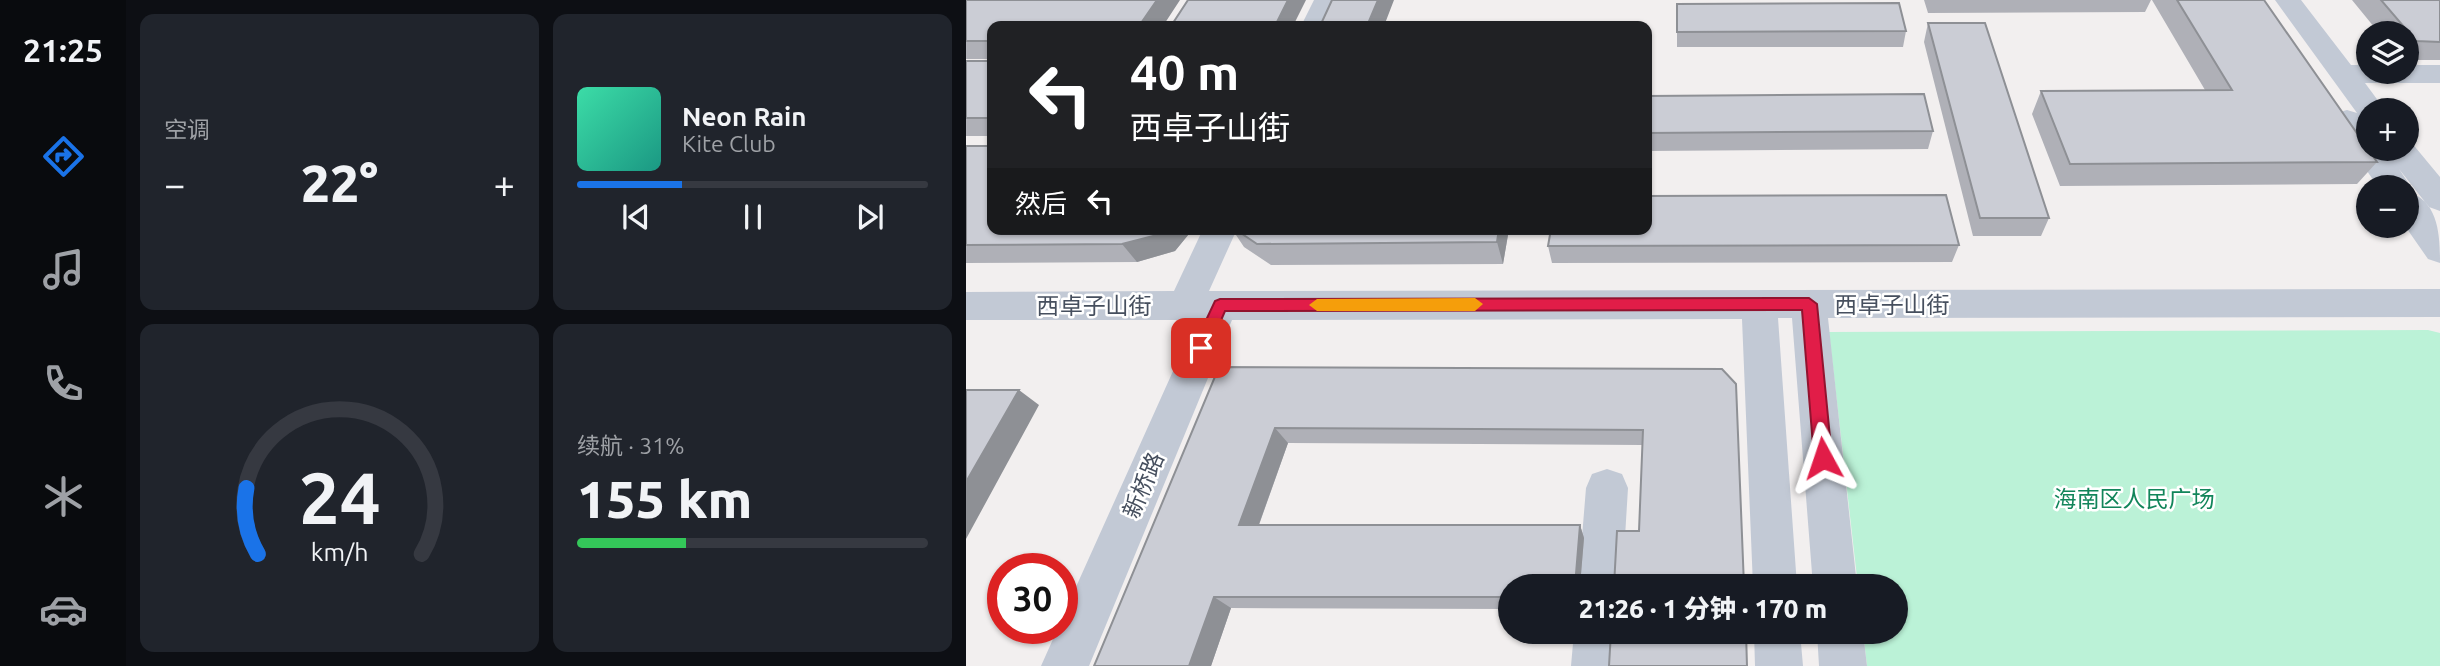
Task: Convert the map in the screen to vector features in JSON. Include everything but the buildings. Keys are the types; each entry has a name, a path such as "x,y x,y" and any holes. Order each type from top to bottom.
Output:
{"street":[{"path":"1316,21 1326,0"},
{"path":"2260,0 2386,175"},
{"path":"2288,0 2361,98"},
{"path":"2342,74 2440,74"},
{"path":"2409,161 2440,200"},
{"path":"2419,221 2440,250"},
{"name":"新桥路","path":"1065,666 1203,305 1219,235"},
{"name":"西卓子山街","path":"966,306 2440,303"},
{"path":"1759,304 1774,574"},
{"path":"1809,304 1834,574"},
{"path":"1601,574 1607,488"},
{"path":"1595,666 1596,644"},
{"path":"1778,644 1779,666"},
{"path":"1841,644 1843,666"}],"green space":[{"name":"海南区人民广场","path":"2428,330 2440,333 2440,666 1867,666 1864,644 1908,644 1908,574 1857,574 1829,332"}],"slow traffic":[{"path":"1317,305 1475,304"}],"route":[{"path":"1201,348 1220,305 1809,304 1823,458"}]}
